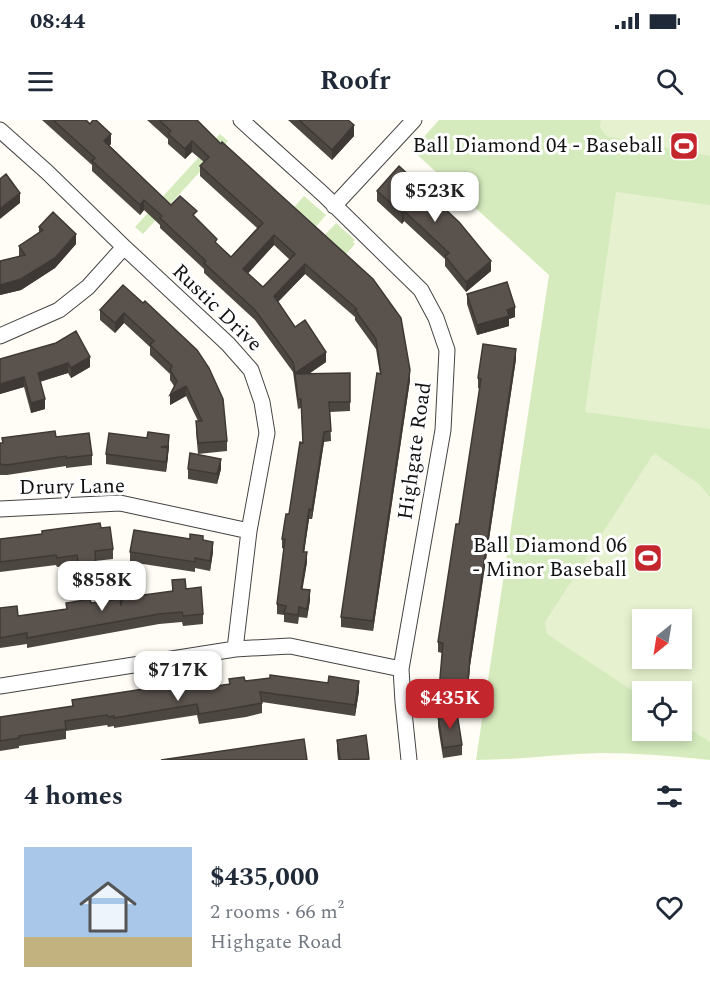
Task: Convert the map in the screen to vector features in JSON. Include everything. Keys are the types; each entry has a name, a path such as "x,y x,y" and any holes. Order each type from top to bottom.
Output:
{"street":[{"name":"Highgate Road","path":"241,120 421,290 436,318 447,350 443,430 401,669 410,760"},
{"path":"334,206 414,120"},
{"name":"Rustic Drive","path":"0,130 228,344 251,370 262,402 267,433 249,531 235,649"},
{"path":"0,336 59,310 88,287 124,247"},
{"name":"Drury Lane","path":"0,510 120,503 249,531"},
{"path":"0,686 235,649 290,646 401,669"}],"green space":[{"path":"439,120 710,120 710,760 600,753 476,760 549,275 412,150"},
{"name":"Ball Diamond 04 - Baseball","path":"601,120 710,120 710,156 606,136 600,127"},
{"path":"220,134 228,141 143,234 135,227"},
{"path":"616,192 710,205 710,429 585,412"},
{"path":"304,196 326,215 311,232 288,214"},
{"path":"336,223 355,240 353,242 355,244 340,261 321,239"},
{"name":"Ball Diamond 06 - Minor Baseball","path":"654,453 699,484 710,497 710,742 692,730 692,681 632,681 632,690 547,634 545,622"}],"building":[{"path":"53,120 86,120 90,124 96,120 111,134 104,141 171,205 180,196 197,211 193,215 217,239 215,242 231,257 263,223 200,166 209,157 192,141 185,149 168,134 171,131 159,120 197,120 373,279 401,318 410,370 373,621 341,617 377,373 381,374 376,339 355,310 357,309 305,264 274,296 295,327 305,320 326,352 295,373 293,362 255,310 204,263 206,261 160,218 162,216 144,200 140,205 92,161 95,158","holes":["274,235 295,254 263,287 243,269"]},
{"path":"299,120 348,120 354,125 332,150"},
{"path":"399,166 459,222 491,261 466,282 445,256 449,253 404,211 402,213 377,191"},
{"path":"6,174 20,193 0,209 0,179"},
{"path":"53,212 76,234 55,258 21,279 0,285 0,261 25,255 19,246 43,230 39,227"},
{"path":"507,282 515,307 507,310 509,316 477,325 467,294"},
{"path":"123,285 143,303 145,301 197,350 209,368 223,399 227,441 198,443 196,421 202,421 186,386 170,395 177,381 170,370 172,366 150,345 154,341 124,313 115,323 100,310"},
{"path":"76,331 90,357 71,368 68,363 38,373 45,399 31,403 24,377 0,384 0,359 56,343"},
{"path":"483,344 516,349 470,656 467,692 439,690 443,643 438,642 481,379 478,378"},
{"path":"350,373 350,402 329,402 331,431 324,432 312,510 309,509 303,552 307,552 301,589 310,590 307,609 299,607 298,615 284,613 286,606 277,604 285,539 282,539 286,514 289,514 300,442 303,443 301,399 298,399 295,374"},
{"path":"55,431 56,437 89,433 92,455 0,464 2,438"},
{"path":"148,432 169,435 168,446 161,447 168,448 166,462 106,454 109,433 147,438"},
{"path":"190,453 221,459 217,474 188,469"},
{"path":"100,523 101,528 110,527 113,549 95,551 96,574 80,576 77,555 57,558 56,555 0,562 0,539"},
{"path":"134,530 190,539 190,534 203,536 203,540 213,542 210,561 195,558 195,562 130,552"},
{"path":"185,579 186,589 201,587 203,614 183,616 182,612 159,614 27,638 27,633 0,638 0,608 17,606 18,616 67,609 66,603 90,599 91,603 120,599 121,606 122,598 173,591 172,580"},
{"path":"270,675 328,683 329,676 359,681 355,705 260,692 262,703 199,714 197,704 114,718 114,716 108,717 107,715 65,721 66,729 0,741 0,717 73,706 72,700 157,687 157,684 183,683 183,688 208,685 209,687 230,684 229,679 244,677 245,681 270,678"},
{"path":"457,713 462,745 443,748 438,716"},
{"path":"366,735 369,759 340,760 337,740"},
{"path":"304,739 307,760 161,760"}],"place":[{"name":"Ball Diamond 04 - Baseball","path":"684,146"},
{"name":"Ball Diamond 06 - Minor Baseball","path":"648,558"}]}
